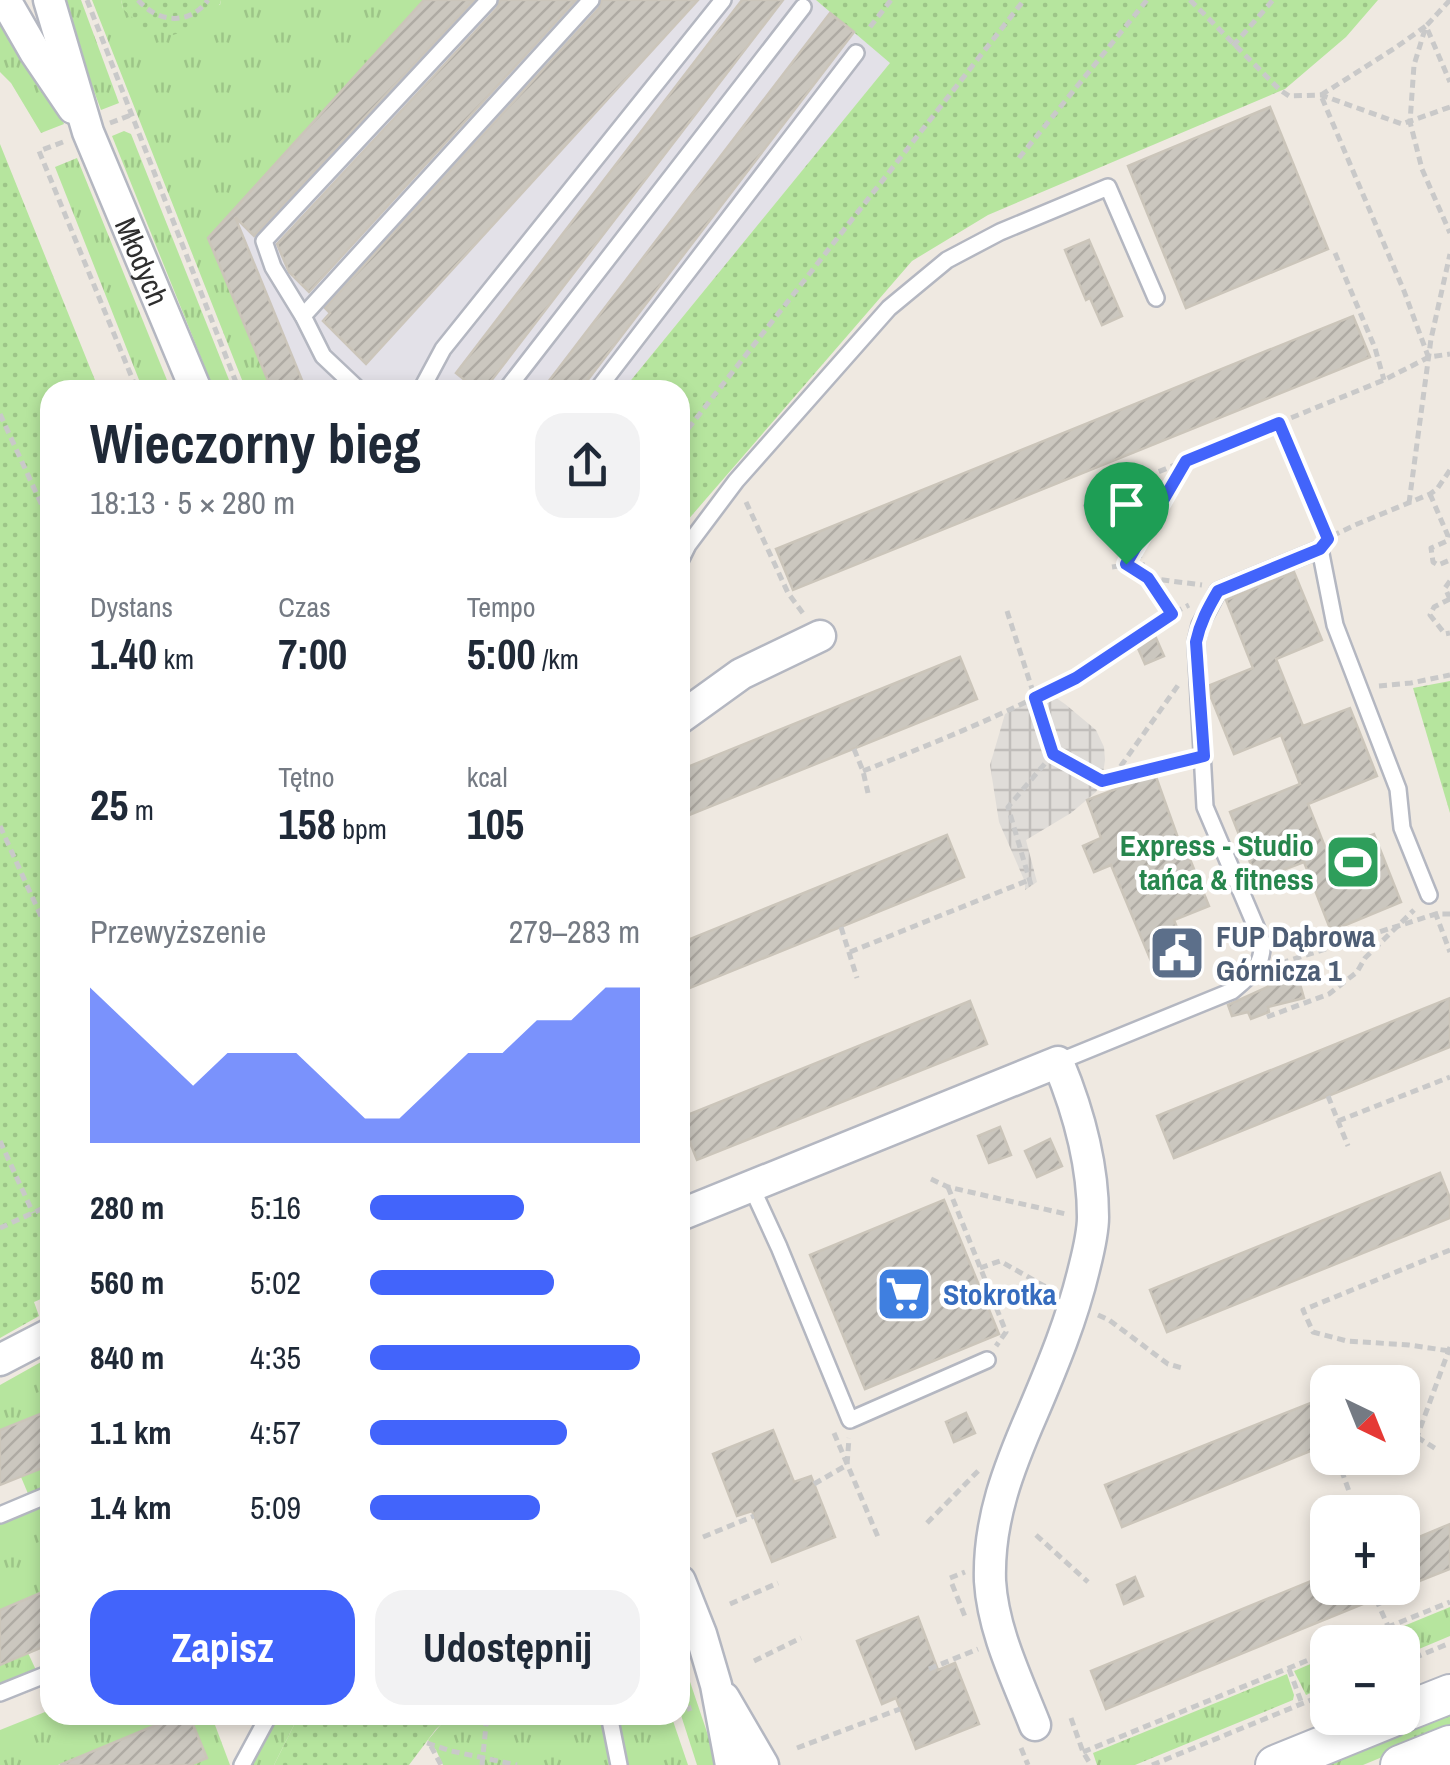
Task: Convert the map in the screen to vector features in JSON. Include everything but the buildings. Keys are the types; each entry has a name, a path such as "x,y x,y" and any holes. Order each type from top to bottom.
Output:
{"street":[{"name":"Młodych","path":"5,0 34,52 88,132"},
{"name":"Młodych","path":"50,0 88,132 192,380"},
{"path":"690,711 741,674 820,636"},
{"path":"690,1212 1058,1062 1080,1124 1093,1220 1076,1305 1011,1461 993,1532 990,1581 998,1628 1035,1726"},
{"path":"0,1360 40,1339"},
{"path":"690,1606 716,1685 731,1765"},
{"path":"716,1685 763,1765"},
{"path":"1420,1706 1450,1694"},
{"path":"1275,1765 1350,1735"},
{"path":"1400,1765 1450,1745"}],"lane":[{"path":"349,380 324,356 273,267 264,241 489,0"},
{"path":"304,316 591,0"},
{"path":"427,380 443,350 723,0"},
{"path":"514,380 803,7"},
{"path":"605,380 856,53"},
{"path":"690,542 736,481 889,308 947,260 1000,232 1108,187 1156,298"},
{"path":"1058,1062 1232,990 1255,971 1263,955 1262,941 1205,806 1196,642 1200,625 1218,591 1320,549 1335,624 1398,789 1402,828 1429,896"},
{"path":"750,1186 850,1420 987,1360"},
{"path":"0,1515 40,1498"},
{"path":"0,1694 40,1678"},
{"path":"242,1765 264,1725"},
{"path":"611,1725 619,1765"}],"path":[{"path":"88,0 235,380"},
{"path":"138,0 156,16 169,19 194,14 208,0"},
{"path":"870,27 891,0"},
{"path":"690,426 1024,0"},
{"path":"1018,158 1147,0"},
{"path":"1190,0 1290,96 1321,95 1402,124 1450,107"},
{"path":"1234,46 1273,0"},
{"path":"1321,95 1426,26 1450,0"},
{"path":"1426,26 1450,82"},
{"path":"1426,26 1414,65 1410,122 1422,169 1450,233"},
{"path":"1321,95 1428,356"},
{"path":"131,115 39,151 133,380"},
{"path":"1335,253 1376,348 1384,380"},
{"path":"1408,503 1428,356 1450,254"},
{"path":"1094,523 1084,502 1384,380 1428,356 1450,354"},
{"path":"0,414 40,501"},
{"path":"1279,423 1328,539 1430,494 1450,470"},
{"path":"1126,564 1186,461"},
{"path":"736,481 788,593 820,636"},
{"path":"1430,494 1448,536 1431,548 1432,562 1438,565 1450,561"},
{"path":"1136,549 1148,578 1172,614"},
{"path":"863,771 978,725 1076,678 1172,614 1218,591 1211,586 1148,578 1126,564 1112,566"},
{"path":"1450,581 1445,588 1450,599 1434,606 1430,615 1439,628 1450,633"},
{"path":"1008,611 1053,754 1102,781 1204,756"},
{"path":"1112,778 1197,662"},
{"path":"1360,688 1450,675"},
{"path":"854,749 868,793"},
{"path":"850,952 1030,882 1008,808 1053,754"},
{"path":"0,826 40,914"},
{"path":"1267,1017 1329,994 1357,972 1365,958 1429,896 1450,952"},
{"path":"1255,971 1436,914 1450,914"},
{"path":"841,927 857,978"},
{"path":"1338,1122 1450,1077"},
{"path":"1328,1096 1348,1146"},
{"path":"0,1141 33,1213"},
{"path":"931,1179 948,1188 1093,1220"},
{"path":"948,1188 1006,1332 987,1360"},
{"path":"0,1228 40,1210"},
{"path":"1420,1427 1450,1349 1348,1341 1312,1332 1303,1310 1450,1250"},
{"path":"980,1268 1000,1261 1109,1320 1168,1364 1182,1368"},
{"path":"814,1484 848,1465 850,1420"},
{"path":"1420,1439 1436,1449"},
{"path":"1343,1475 1350,1494"},
{"path":"703,1537 754,1516"},
{"path":"1036,1535 1088,1582"},
{"path":"730,1604 778,1583"},
{"path":"1393,1625 1450,1602"},
{"path":"754,1660 801,1638"},
{"path":"1420,1655 1450,1643"},
{"path":"929,1670 978,1649"},
{"path":"1084,1752 1310,1659"},
{"path":"1288,1668 1302,1704"},
{"path":"1152,1765 1310,1701"},
{"path":"798,1748 900,1708"},
{"path":"1071,1718 1091,1765"},
{"path":"482,1765 486,1725"},
{"path":"441,1765 427,1743 517,1765"}],"shaded area":[{"path":"424,0 816,0 891,62 631,380 268,380 208,238"},
{"path":"1049,693 1096,730 1105,760 1096,792 1071,813 1026,840 1037,882 1025,890 999,822 990,765 1005,714"}],"green space":[{"path":"60,0 81,0 119,103 101,110"},
{"path":"92,0 121,0 123,9 220,5 221,0 424,0 208,238 268,380 242,380"},
{"path":"121,0 221,0 200,26 173,35 144,28 123,9"},
{"path":"816,0 1378,0 1346,37 1285,89 988,215 912,261 690,517 690,380 631,380 890,63"},
{"path":"0,13 64,124 41,133 0,72"},
{"path":"124,131 131,134 229,380 210,380 112,136"},
{"path":"0,144 95,380 40,380 40,1299 34,1302 39,1316 0,1338"},
{"path":"77,158 167,380 139,380 55,167"},
{"path":"1450,681 1450,813 1413,688"},
{"path":"40,1363 40,1414 0,1430 0,1385"},
{"path":"40,1469 40,1491 29,1496 21,1477"},
{"path":"40,1507 40,1593 0,1610 0,1523"},
{"path":"1450,1607 1450,1636 1420,1649 1420,1625 1406,1625"},
{"path":"28,1653 36,1670 0,1685 0,1665"},
{"path":"1310,1664 1310,1693 1306,1695 1294,1671"},
{"path":"1287,1674 1293,1700 1135,1765 1097,1765 1093,1753"},
{"path":"690,1682 718,1765 697,1765 684,1725 690,1725"},
{"path":"1450,1709 1450,1729 1363,1765 1314,1765 1387,1735 1420,1735 1420,1721"},
{"path":"40,1714 40,1725 156,1725 58,1765 0,1765 0,1730"},
{"path":"193,1725 215,1725 230,1765 190,1765 207,1758"},
{"path":"273,1725 294,1725 274,1765 251,1765"},
{"path":"294,1725 441,1725 409,1765 274,1765"},
{"path":"440,1725 603,1725 612,1765 443,1765 428,1740"},
{"path":"618,1725 674,1725 688,1765 627,1765"}],"place":[{"name":"Express - Studio tańca & fitness","path":"1353,862"},
{"name":"FUP Dąbrowa Górnicza 1","path":"1177,953"},
{"name":"Stokrotka","path":"904,1294"}],"route":[{"path":"1279,423 1328,539 1320,549 1218,591 1209,606 1196,642 1204,756 1102,781 1053,754 1035,698 1076,678 1172,614 1148,578 1126,564 1186,461 1279,423"}]}
